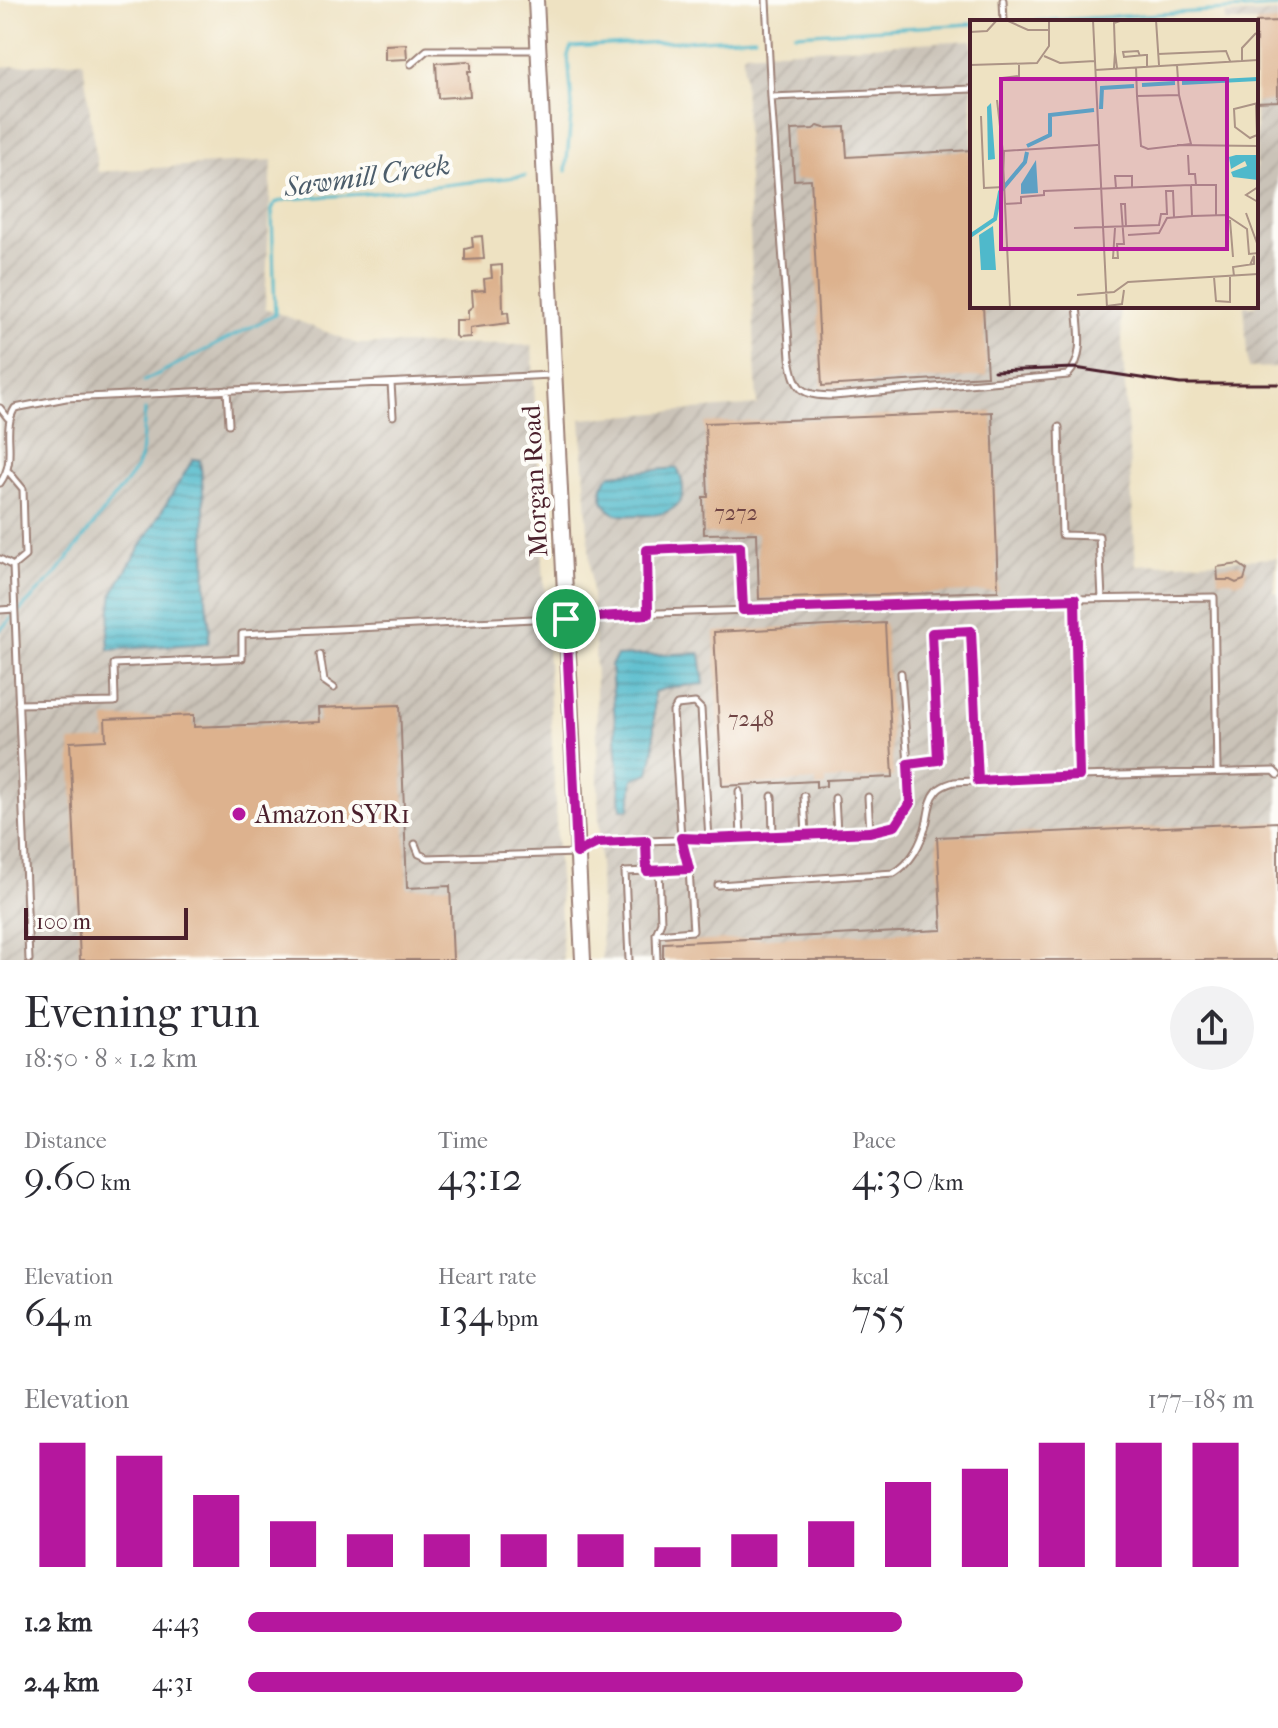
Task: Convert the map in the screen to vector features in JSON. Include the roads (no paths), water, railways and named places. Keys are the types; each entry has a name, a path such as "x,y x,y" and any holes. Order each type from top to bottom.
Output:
{"street":[{"name":"Morgan Road","path":"536,0 583,960"}],"lane":[{"path":"766,0 790,358 793,379 800,389 815,396 834,396 1068,375 1075,368 1080,346 1077,308"},
{"path":"1003,0 1004,20"},
{"path":"411,64 427,50 539,50"},
{"path":"771,97 970,89"},
{"path":"0,483 8,471 8,418 15,408 66,398 555,375"},
{"path":"391,383 393,416"},
{"path":"227,390 229,424"},
{"path":"0,408 8,418"},
{"path":"1059,427 1062,535 1099,536 1102,599"},
{"path":"8,471 23,489 25,556 13,566"},
{"path":"648,614 647,550 706,547 740,546 743,610"},
{"path":"0,559 13,566"},
{"path":"13,566 29,960"},
{"path":"18,704 115,702 114,664 242,658 242,634 743,610 1214,597 1217,771"},
{"path":"1075,599 1079,776"},
{"path":"0,610 14,609"},
{"path":"908,764 938,760 932,633 971,631 978,781"},
{"path":"320,655 324,681 334,688"},
{"path":"415,844 419,854 428,858 577,853 597,843 870,832 895,826 910,803 901,673"},
{"path":"656,934 693,931 689,869 681,838 673,712 677,705 695,703 701,709 709,839"},
{"path":"718,885 894,873 906,866 913,856 925,829 931,800 939,788 954,782 1217,771 1274,771 1278,775"},
{"path":"739,791 741,838"},
{"path":"772,796 773,836"},
{"path":"804,796 806,835"},
{"path":"868,797 870,832"},
{"path":"835,798 837,833"},
{"path":"646,841 647,871"},
{"path":"629,960 625,872 689,869"},
{"path":"657,960 656,934 661,922 659,870"}],"water":[{"path":"193,459 200,460 202,477 208,643 109,650 113,592"},
{"path":"677,468 683,490 681,499 670,510 651,515 623,515 610,511 605,504 602,486 611,474"},
{"path":"700,653 704,684 654,692 654,750 649,773 633,779 630,809 621,809 611,665 617,656"}],"waterway":[{"name":"Sawmill Creek","path":"1056,20 1278,7"},
{"name":"Sawmill Creek","path":"795,34 970,24"},
{"name":"Sawmill Creek","path":"566,171 572,105 568,55 571,47 755,37"},
{"name":"Sawmill Creek","path":"144,381 275,315 272,210 275,203 288,199 525,176"},
{"name":"Sawmill Creek","path":"0,630 56,574 136,469 141,456 145,410"}],"railway":[{"path":"994,371 1075,368 1180,384 1278,384"}],"place":[{"name":"Amazon SYR1","path":"239,814"}]}
